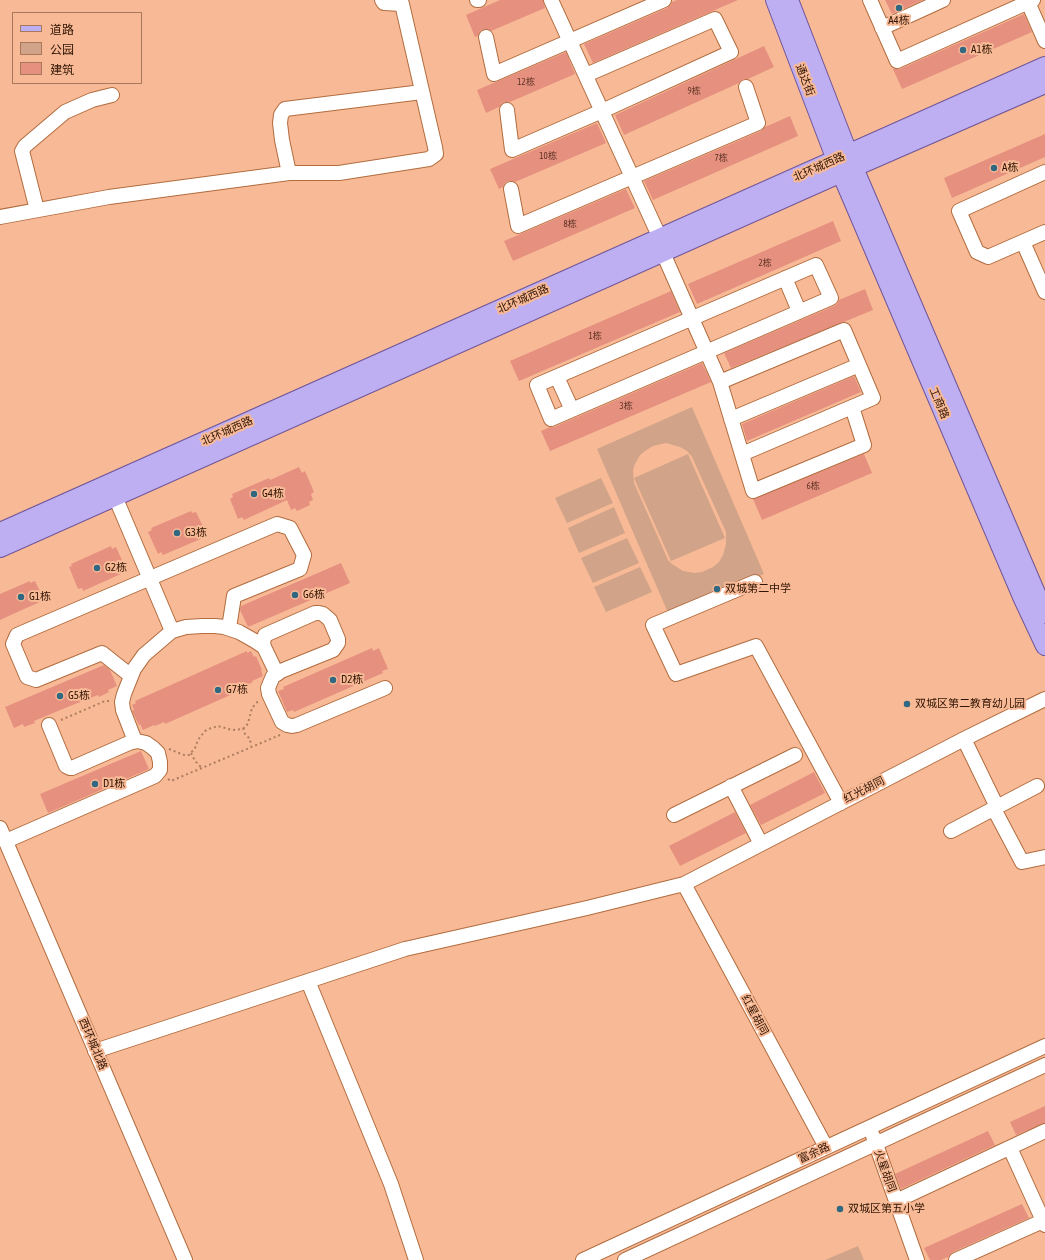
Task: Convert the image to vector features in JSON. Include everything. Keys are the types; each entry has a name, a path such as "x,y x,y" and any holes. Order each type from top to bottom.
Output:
{"main road":[{"name":"通达街","path":"775,0 845,164"},
{"name":"通达街","path":"789,0 845,164"},
{"name":"北环城西路","path":"0,532 112,490 845,164 1045,66"},
{"name":"北环城西路","path":"845,164 1045,84"},
{"name":"工商路","path":"845,164 1045,614"},
{"name":"北环城西路","path":"0,548 112,490"},
{"name":"工商路","path":"1035,594 1045,646"}],"street":[{"path":"0,217 109,197 289,173 339,173 429,159 436,154 435,147 402,4 384,3 382,0"},
{"path":"552,0 632,177 720,382 753,491 864,445 852,407"},
{"path":"486,36 494,74 664,0"},
{"path":"870,0 897,61 1029,1 1045,41"},
{"path":"882,28 944,0"},
{"path":"507,110 512,150 731,52 715,19 586,75"},
{"path":"511,189 518,226 758,123 746,87"},
{"path":"289,173 280,123 281,115 285,109 422,92"},
{"path":"36,210 22,151 25,146 65,112 92,100 112,95"},
{"path":"1045,172 959,211 977,252 988,258 1045,232"},
{"path":"1023,242 1044,288"},
{"path":"816,264 831,298 551,419 537,385 785,278 816,264"},
{"path":"785,278 799,311"},
{"path":"720,382 844,330 873,398 742,454"},
{"path":"732,419 859,365"},
{"path":"557,377 572,410"},
{"path":"112,490 172,631"},
{"path":"131,676 102,653 36,680 27,676 13,644 17,635 277,524 290,528 304,555 300,569 234,596 229,628"},
{"path":"754,582 653,625 676,674 756,646 841,803"},
{"path":"277,674 264,647 263,638 265,635 315,613 323,614 330,620 338,639 336,647 333,650 277,674 274,676 268,688 269,694 282,722 292,726 298,725 385,688"},
{"path":"135,742 123,710 122,702 124,694 134,669 144,655 172,631 202,626 229,628 248,636 264,647"},
{"name":"红光胡同","path":"95,1051 405,948 588,908 684,884 1045,698"},
{"path":"6,841 155,776 160,770 158,753 146,743 135,742 129,743 70,768 66,766 49,725"},
{"path":"964,739 995,808 1022,862 1045,858"},
{"path":"674,815 795,755"},
{"path":"732,786 761,844"},
{"path":"951,831 1037,786"},
{"name":"西环城北路","path":"0,828 185,1260"},
{"name":"红星胡同","path":"684,884 826,1147"},
{"path":"308,981 391,1184 416,1260"},
{"name":"富余路","path":"583,1260 1045,1046"},
{"name":"富余路","path":"625,1260 1045,1065"},
{"name":"火星胡同","path":"869,1127 917,1260"},
{"path":"896,1201 1045,1132"},
{"path":"956,1260 1044,1222 1010,1148"}],"path":[{"path":"153,748 163,747 184,755 191,753 205,731 211,728 218,726 236,730 246,727 252,708 256,702 269,694"},
{"path":"49,725 105,701 122,702"},
{"path":"158,774 171,781 284,733 287,725"},
{"path":"243,728 245,734 250,739 251,747"},
{"path":"191,753 195,761 202,768"}],"green space":[{"path":"692,407 764,574 669,615 597,449","holes":["666,443 680,447 687,451 692,457 726,532 726,544 719,562 713,567 702,572 695,573 683,571 668,560 634,483 633,470 635,464 640,455 645,451 653,446"]},
{"path":"688,454 725,538 671,561 634,478"},
{"path":"601,478 613,503 567,523 555,498"},
{"path":"614,507 625,533 579,553 568,528"},
{"path":"627,538 639,563 593,583 581,558"},
{"path":"640,567 652,592 606,612 594,587"},
{"path":"858,1246 864,1260 825,1260"}],"building":[{"path":"500,0 543,0 545,8 491,31 484,29 480,31 478,36 475,37 466,15"},
{"path":"677,0 738,0 593,63 584,44 667,8 672,2"},
{"name":"A4栋","path":"885,0 923,0 892,14"},
{"name":"A1栋","path":"1024,14 1032,32 902,89 893,69 900,69"},
{"path":"764,46 774,67 748,79 743,79 739,83 624,135 615,115"},
{"path":"566,52 575,74 510,102 502,103 499,107 486,113 477,90"},
{"path":"790,116 798,136 653,200 644,181 761,131 765,127"},
{"path":"597,123 606,143 515,182 509,181 499,189 490,169"},
{"name":"A栋","path":"1045,134 1045,157 952,198 944,178"},
{"path":"626,189 635,208 513,261 504,241"},
{"path":"833,221 841,241 697,304 688,284"},
{"path":"865,289 873,310 731,368 724,353 834,306 839,300"},
{"path":"671,291 680,312 519,381 510,361"},
{"path":"702,363 711,382 550,451 541,431 554,427"},
{"path":"854,376 861,392 747,441 742,424"},
{"path":"864,454 872,473 762,520 753,499"},
{"name":"G4栋","path":"299,467 302,473 305,471 314,492 311,494 313,500 309,502 310,505 297,511 295,508 291,510 287,500 244,520 242,517 238,519 230,499 233,497 232,494 269,478 270,480"},
{"name":"G3栋","path":"191,511 192,513 196,512 206,533 202,535 203,538 163,555 161,552 158,554 148,532 152,530 151,528"},
{"name":"G2栋","path":"111,546 112,549 116,547 126,569 122,571 123,573 83,591 82,588 78,589 69,567 72,566 71,564"},
{"name":"G6栋","path":"341,563 350,583 248,627 240,610 241,606"},
{"name":"G1栋","path":"30,581 30,583 35,581 44,600 0,620 0,594"},
{"name":"D2栋","path":"372,648 373,651 379,648 388,669 382,671 383,673 294,712 293,710 287,712 278,691 284,689 283,687"},
{"name":"G7栋","path":"247,651 247,653 251,651 254,657 256,656 263,676 243,687 244,689 165,724 164,722 143,730 140,724 139,725 132,711 134,710 132,705 136,703 135,701"},
{"name":"G5栋","path":"104,665 110,670 117,686 108,690 109,692 34,721 35,723 24,727 23,724 14,728 5,707"},
{"name":"D1栋","path":"141,751 149,769 48,813 40,794"},
{"path":"814,772 825,793 761,825 750,805"},
{"path":"735,812 746,833 680,866 669,846"},
{"path":"1045,1106 1045,1123 1016,1135 1010,1122"},
{"path":"988,1131 995,1145 901,1189 895,1174"},
{"path":"1022,1204 1029,1218 953,1252 948,1257 941,1260 930,1260 924,1248"}],"place":[{"name":"A4栋","path":"899,8"},
{"name":"A1栋","path":"963,50"},
{"name":"A栋","path":"994,168"},
{"name":"G4栋","path":"254,494"},
{"name":"G3栋","path":"177,533"},
{"name":"G2栋","path":"97,568"},
{"name":"双城第二中学","path":"717,589"},
{"name":"G6栋","path":"295,595"},
{"name":"G1栋","path":"21,597"},
{"name":"D2栋","path":"333,680"},
{"name":"G7栋","path":"218,690"},
{"name":"G5栋","path":"60,696"},
{"name":"双城区第二教育幼儿园","path":"907,704"},
{"name":"D1栋","path":"95,784"},
{"name":"双城区第五小学","path":"840,1209"}]}
